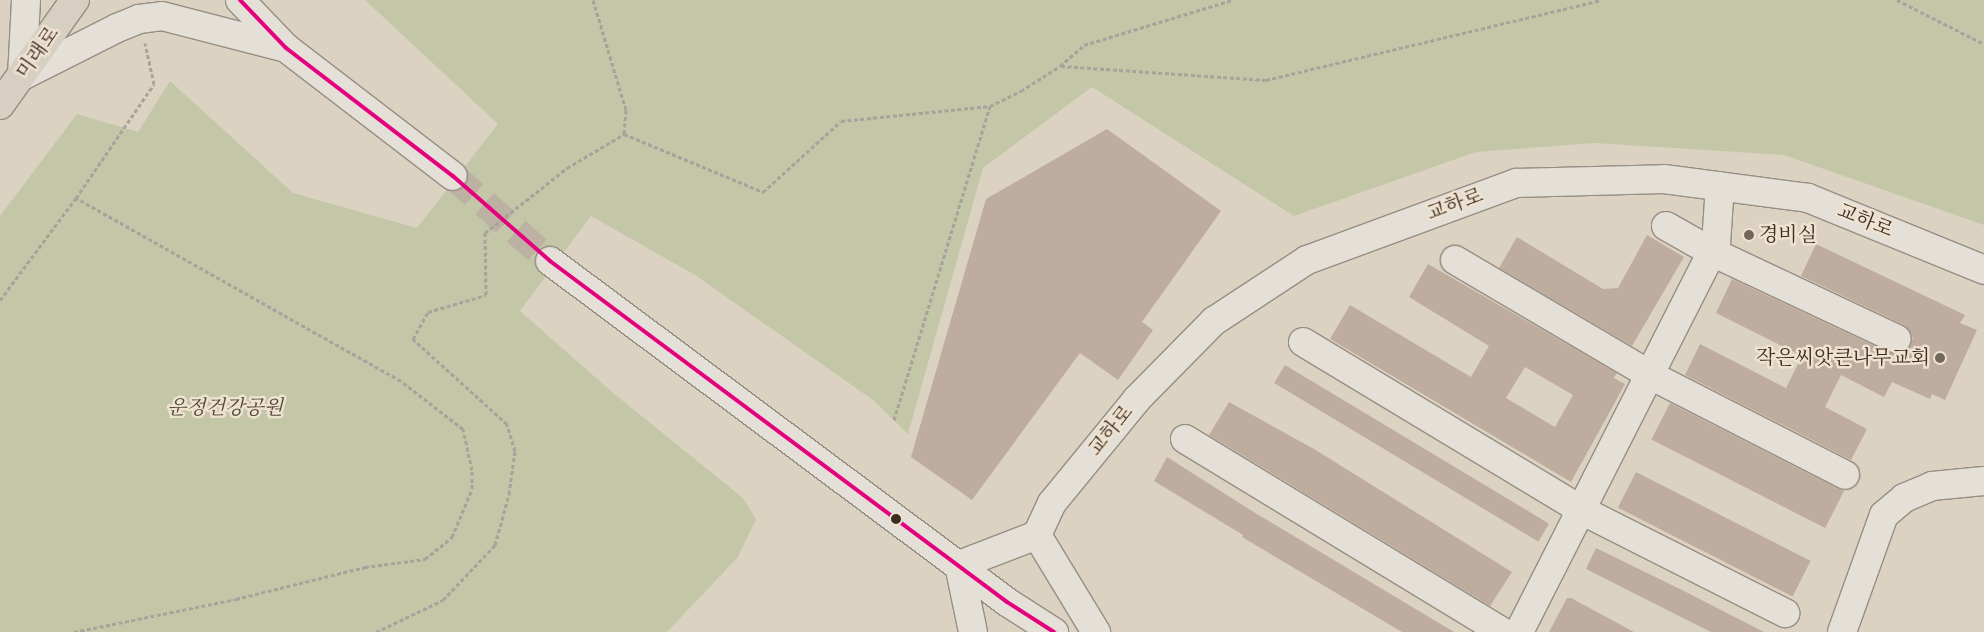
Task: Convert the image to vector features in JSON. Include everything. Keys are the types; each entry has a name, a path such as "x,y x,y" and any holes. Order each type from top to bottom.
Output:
{"main road":[{"name":"미래로","path":"0,105 75,0"}],"street":[{"path":"26,0 22,76 139,19 162,16 286,48"},
{"path":"240,0 286,48 453,176"},
{"path":"268,0 286,48"},
{"name":"교하로","path":"1037,535 1052,503 1137,399 1214,321 1307,260 1516,182 1664,179 1808,198 1984,270"},
{"path":"1519,632 1716,244 1720,186"},
{"path":"1666,226 1712,252 1897,339"},
{"path":"1456,260 1650,375 1845,475"},
{"path":"550,261 959,565 1054,632"},
{"path":"1303,342 1581,510 1785,613"},
{"path":"1185,440 1503,632"},
{"path":"1842,632 1884,515 1904,498 1932,486 1984,481"},
{"path":"959,565 1037,535 1096,632"},
{"path":"959,565 973,632"}],"path":[{"path":"593,0 626,110 624,134"},
{"path":"624,134 762,192 841,122 990,106 1021,91 1060,66 1084,45 1232,0"},
{"path":"1060,66 1266,80 1600,0"},
{"path":"1897,0 1984,44"},
{"path":"0,300 76,198 154,84 139,19"},
{"path":"894,420 990,106"},
{"path":"376,632 443,600 495,545 509,494 515,451 507,424 412,340 428,312 486,296 485,233 567,168 624,134"},
{"path":"74,632 236,599 365,567 425,559 452,537 472,489 472,470 463,429 408,386 76,198"}],"green space":[{"name":"운정건강공원","path":"365,0 1984,0 1984,225 1784,155 1595,143 1476,152 1294,216 1092,87 983,168 908,434 873,400 695,275 591,216 520,311 612,392 743,498 756,519 738,557 667,632 0,632 0,216 77,114 138,132 170,81 293,193 417,228 498,124"}],"building":[{"path":"1107,129 1221,211 1142,322 1153,330 1118,380 1080,353 972,500 911,457 986,199"},
{"path":"1647,235 1684,257 1632,346 1499,268 1517,237 1603,289 1618,288"},
{"path":"1816,244 1965,315 1960,323 1977,330 1945,400 1932,394 1930,399 1892,382 1884,397 1841,375 1825,407 1867,429 1851,460 1685,375 1700,344 1786,388 1802,356 1716,313 1732,279 1890,353 1906,352 1913,338 1904,325 1801,276"},
{"path":"1428,264 1617,373 1614,378 1625,384 1571,482 1330,339 1350,305 1471,377 1489,346 1409,297","holes":["1525,367 1573,395 1555,427 1506,398"]},
{"path":"1285,365 1549,524 1538,542 1274,383"},
{"path":"1229,402 1314,449 1512,572 1490,606 1209,435"},
{"path":"1670,403 1844,492 1825,528 1651,440"},
{"path":"1167,457 1252,511 1454,632 1402,632 1242,537 1243,535 1154,481"},
{"path":"1636,472 1811,561 1792,597 1618,508"},
{"path":"1596,548 1764,632 1711,632 1586,569"},
{"path":"1567,598 1571,598 1634,632 1549,632"}],"tunnel":[{"path":"453,176 550,261"}],"transit line":[{"path":"240,0 286,48 453,176 550,261 1007,602 1054,632"}],"place":[{"name":"경비실","path":"1749,235"},
{"name":"작은씨앗큰나무교회","path":"1940,358"}]}
